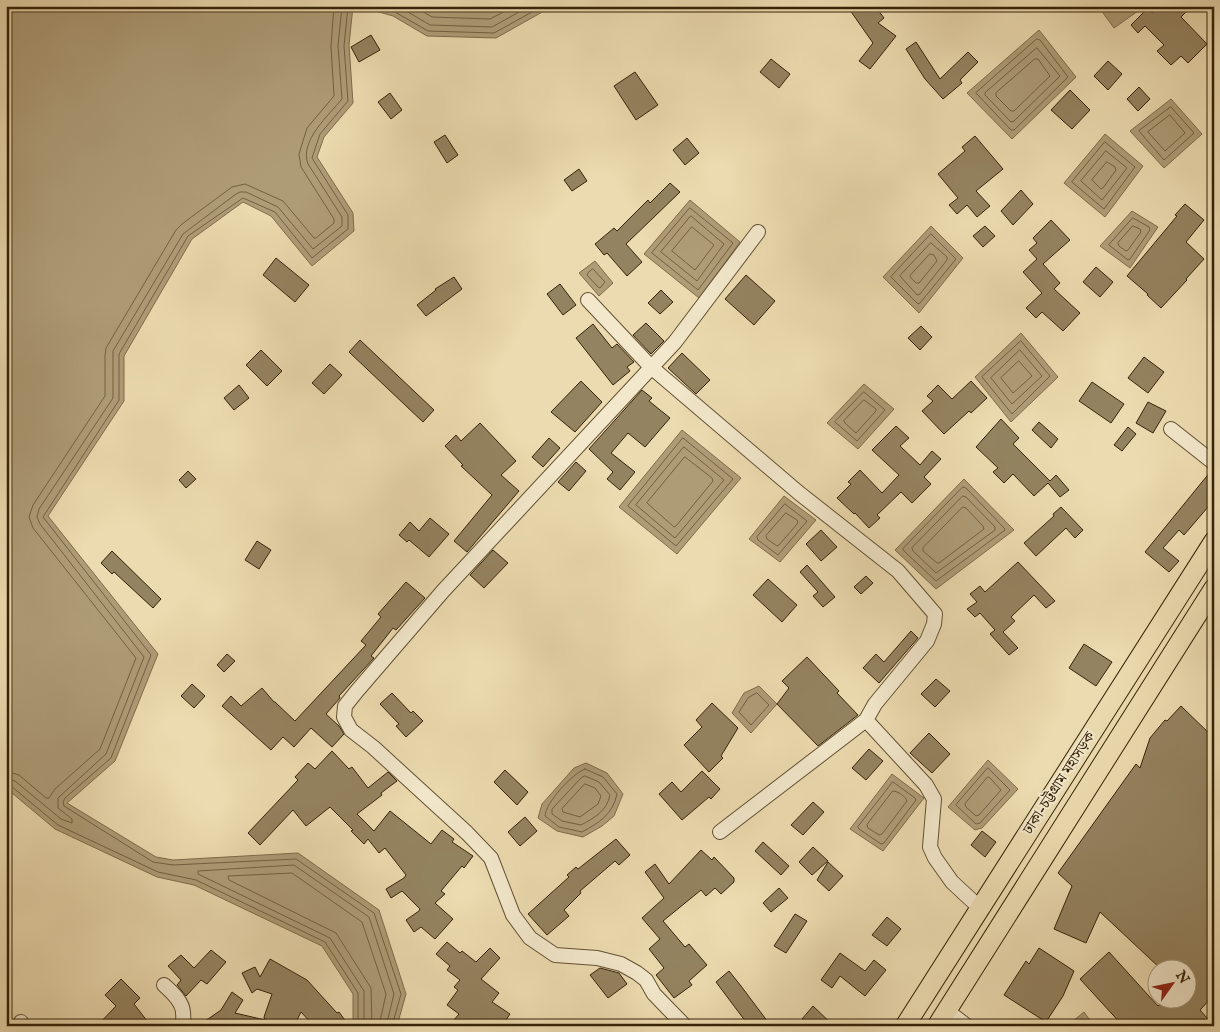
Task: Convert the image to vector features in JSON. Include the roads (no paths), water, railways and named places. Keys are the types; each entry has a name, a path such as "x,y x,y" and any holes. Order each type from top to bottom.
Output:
{"highway":[{"name":"ঢাকা-চট্টগ্রাম মহাসড়ক","path":"905,1026 1214,541"},
{"name":"ঢাকা-চট্টগ্রাম মহাসড়ক","path":"942,1018 1214,588"}],"street":[{"path":"685,1026 654,994 646,980 637,973 621,964 597,958 555,954 530,938 513,915 491,858 467,833 374,747 351,730 344,717 345,706 443,591 651,367 692,320 758,232"},
{"path":"588,300 651,367 799,493 898,571 934,614 934,624 927,641 875,704 866,720 720,832"},
{"path":"1170,429 1214,463"},
{"path":"866,720 926,785 934,799 930,847 935,858 952,882 980,908"},
{"path":"164,985 182,1008 182,1023 184,1026"},
{"path":"942,1018 967,1026"}],"water":[{"path":"6,6 353,6 349,45 353,103 324,137 317,157 353,213 354,231 312,266 271,216 243,202 192,239 124,356 124,401 48,516 158,654 115,761 67,803 156,857 173,860 298,853 379,910 406,994 397,1026 353,1026 353,994 322,946 194,885 157,877 55,829 6,788"},
{"path":"358,6 553,6 496,38 427,36 393,16"},
{"path":"1098,6 1145,6 1114,28"},
{"path":"1039,30 1076,77 1012,139 967,93"},
{"path":"1171,99 1202,134 1164,168 1130,131"},
{"path":"1105,134 1143,166 1105,217 1064,183"},
{"path":"690,200 740,242 699,298 644,254"},
{"path":"1132,211 1158,227 1130,268 1100,246"},
{"path":"931,226 963,258 919,313 883,277"},
{"path":"595,261 613,283 599,296 579,273"},
{"path":"1021,333 1058,377 1011,422 975,377"},
{"path":"864,384 894,409 858,449 827,423"},
{"path":"682,430 741,478 677,554 619,507"},
{"path":"964,479 1014,530 936,589 895,550"},
{"path":"784,496 816,520 780,562 749,539"},
{"path":"759,686 777,704 751,733 732,713 744,693"},
{"path":"988,760 1018,789 982,828 975,830 948,807"},
{"path":"586,763 607,773 623,794 614,816 602,826 583,837 557,831 538,818 542,804 574,768"},
{"path":"892,774 924,798 883,851 850,829"},
{"path":"1084,1012 1094,1026 1067,1026"}]}
